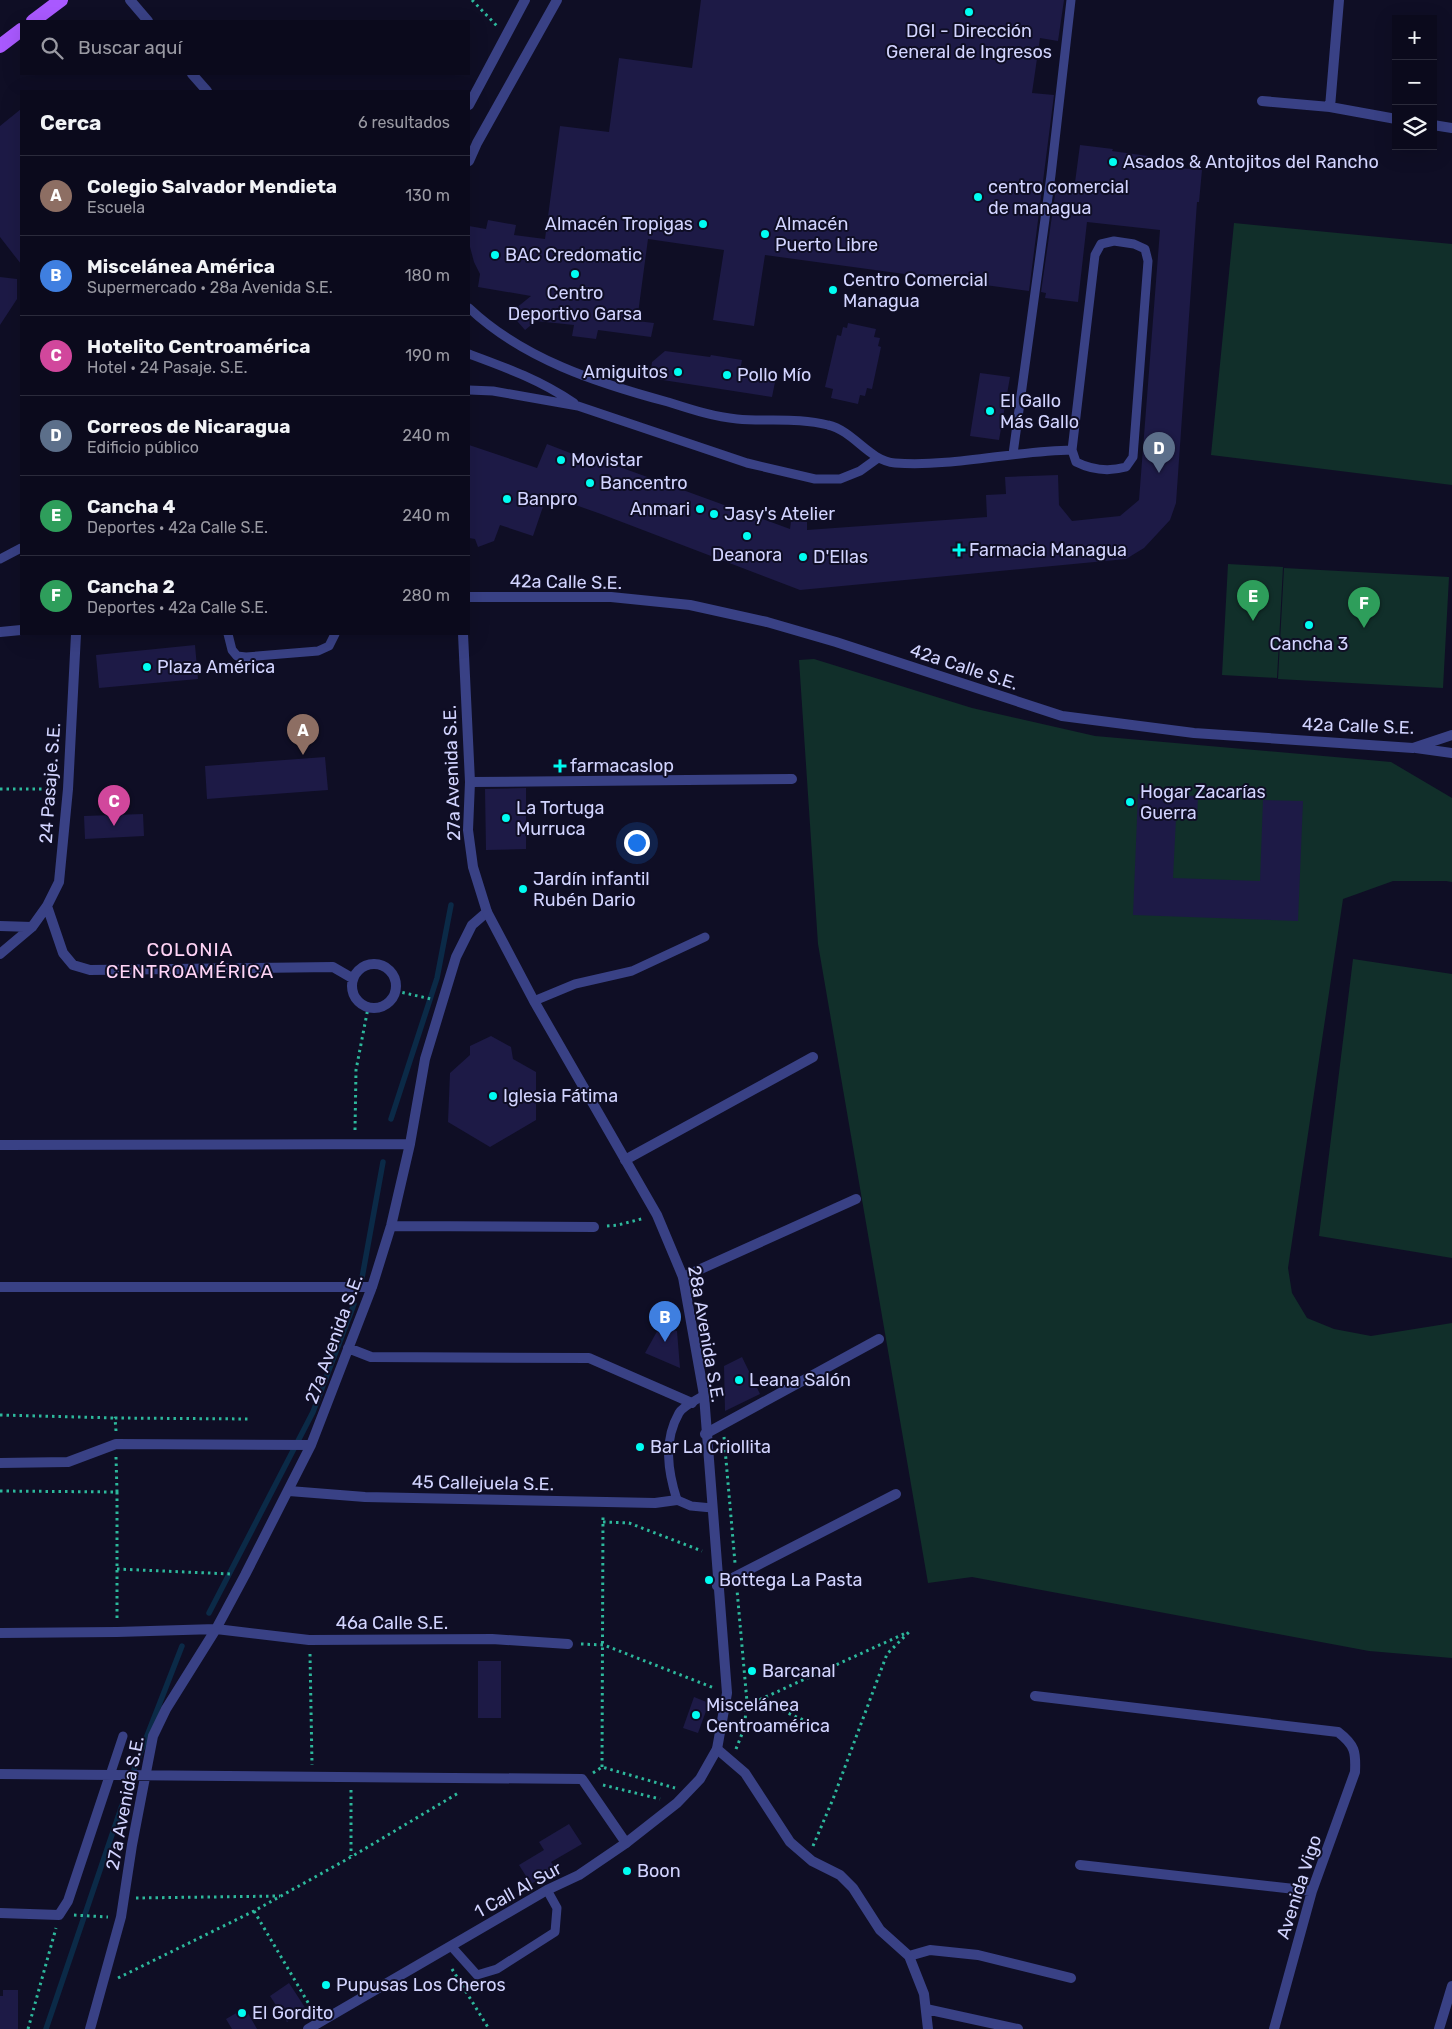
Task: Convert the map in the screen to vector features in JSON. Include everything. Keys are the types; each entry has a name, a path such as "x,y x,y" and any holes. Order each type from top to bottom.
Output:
{"main road":[{"path":"34,20 61,0"},
{"path":"0,46 20,31"}],"street":[{"path":"130,0 147,20"},
{"path":"470,103 526,0"},
{"path":"470,159 557,0"},
{"path":"1330,107 1340,0"},
{"path":"193,75 204,90"},
{"path":"1262,101 1330,107 1392,118"},
{"path":"1437,126 1452,128"},
{"name":"42a Calle S.E.","path":"470,597 611,597 690,605 767,622 1062,716 1194,733 1413,748 1452,735"},
{"path":"0,632 20,630"},
{"name":"24 Pasaje. S.E.","path":"0,954 32,926 47,906 59,882 68,789 76,635"},
{"name":"27a Avenida S.E.","path":"90,2029 121,1917 140,1776 153,1736 166,1709 213,1629 289,1490 306,1444 348,1348 391,1226 410,1144 425,1059 456,957 472,925 487,912 473,867 468,830 470,782 463,635"},
{"path":"1413,748 1452,753"},
{"path":"470,782 792,779"},
{"path":"47,906 63,953 73,965 90,970 333,968 352,978"},
{"name":"28a Avenida S.E.","path":"487,912 534,1002 657,1215 683,1277 704,1395 726,1693 717,1749"},
{"path":"0,926 32,926"},
{"path":"380,964 394,974 396,991 386,1006 368,1008 354,996 352,978 363,966 380,964"},
{"path":"625,1160 813,1057"},
{"path":"0,1145 410,1144"},
{"path":"683,1277 856,1199"},
{"path":"391,1226 594,1227"},
{"path":"0,1286 369,1287"},
{"path":"706,1434 879,1339"},
{"path":"348,1348 371,1357 589,1358 692,1403"},
{"path":"0,1463 68,1462 116,1444 306,1444"},
{"name":"45 Callejuela S.E.","path":"289,1490 366,1497 655,1503 677,1500"},
{"path":"717,1586 896,1494"},
{"name":"46a Calle S.E.","path":"0,1632 117,1632 213,1629 309,1640 492,1639 568,1644"},
{"name":"Avenida Vigo","path":"1035,1696 1338,1732 1350,1741 1356,1755 1355,1772 1312,1891 1274,2029"},
{"path":"717,1749 745,1773 790,1842 807,1858 840,1875 853,1888 880,1930 909,1956 924,1994 928,2029"},
{"name":"1 Call Al Sur","path":"308,2029 547,1890 579,1875 626,1843 677,1803 688,1792 700,1779 717,1749"},
{"path":"0,1774 582,1779 626,1843"},
{"path":"0,1913 59,1915 68,1901 110,1775"},
{"path":"1080,1865 1312,1891"},
{"path":"909,1956 930,1950 978,1954 1071,1978"},
{"path":"1444,2022 1452,1986"},
{"path":"926,2010 1018,2029"}],"lane":[{"path":"1013,454 1046,214 1071,0"},
{"path":"1114,241 1134,244 1145,249 1148,261 1133,457 1126,467 1116,470 1089,469 1076,462 1072,450 1095,255 1101,244 1114,241"},
{"path":"470,309 501,335 520,347 620,390 735,419 790,420 827,424 855,438 878,458 892,462 952,463 1013,454 1072,450"},
{"path":"470,354 549,386 578,406"},
{"path":"470,390 493,391 578,406 747,463 815,479 840,479 860,471 878,458"},
{"path":"0,559 20,549"},
{"path":"228,635 232,650 237,656 246,657 318,651 329,646 334,635"},
{"path":"534,1002 575,984 632,971 705,937"},
{"path":"704,1395 679,1412 669,1443 669,1476 677,1500 691,1506 712,1508"},
{"path":"110,1775 123,1736"},
{"path":"451,1946 477,1975 497,1969 555,1932 557,1908 547,1890"}],"path":[{"path":"472,0 506,35"},
{"path":"0,789 58,789"},
{"path":"396,991 422,996"},
{"path":"355,1144 356,1070 368,1008"},
{"path":"594,1227 618,1226 657,1215"},
{"path":"0,1415 115,1418"},
{"path":"723,1434 735,1565 744,1561"},
{"path":"0,1491 117,1492 117,1632"},
{"path":"603,1502 604,1645 602,1767 688,1792"},
{"path":"603,1522 629,1523 705,1553"},
{"path":"117,1569 238,1574"},
{"path":"732,1762 744,1729 747,1702 736,1585"},
{"path":"747,1702 759,1700 909,1632 887,1654 833,1800 807,1858"},
{"path":"309,1640 313,1778"},
{"path":"568,1644 604,1645 717,1689 716,1679"},
{"path":"759,1700 830,1732"},
{"path":"351,1778 351,1856"},
{"path":"102,1986 254,1911 482,1779"},
{"path":"582,1779 677,1803"},
{"path":"124,1899 280,1896"},
{"path":"254,1911 319,2022"},
{"path":"28,2029 59,1915"},
{"path":"72,1915 94,1916"},
{"path":"441,1952 489,2029"}],"green space":[{"path":"1234,223 1452,244 1452,485 1211,455"},
{"path":"1228,564 1283,567 1277,678 1222,675"},
{"path":"1284,568 1449,577 1443,688 1278,679"},
{"name":"Hogar Zacarías Guerra","path":"814,659 972,708 1095,736 1391,762 1452,798 1452,882 1393,881 1343,899 1288,1268 1292,1293 1307,1318 1334,1329 1371,1336 1452,1323 1452,1658 1369,1651 972,1577 928,1583 818,944 799,660"},
{"path":"1353,959 1452,974 1452,1258 1319,1236"}],"building":[{"name":"centro comercial de managua","path":"701,0 1064,0 1058,41 1040,38 1032,93 1054,95 1029,291 765,255 754,326 713,320 724,250 648,239 637,321 654,323 651,337 598,330 596,339 572,336 574,325 536,321 525,330 510,313 531,296 478,287 480,274 470,247 470,226 486,229 488,220 516,225 514,235 545,239 560,126 609,132 619,58 692,68"},
{"path":"20,110 20,263 0,237 0,126"},
{"path":"1080,145 1148,156 1147,165 1202,170 1199,202 1197,202 1176,503 1170,520 1144,548 1126,559 800,590 547,495 533,536 500,525 494,541 478,547 475,539 470,538 470,445 537,468 547,444 578,456 579,453 617,466 790,529 791,521 807,522 807,530 987,517 986,495 1006,494 1005,477 1058,475 1059,505 1072,521 1120,516 1139,500 1160,230 1087,222 1078,302 1045,298 1046,293 1041,292 1056,188 1074,190"},
{"path":"0,277 17,279 17,299 0,325"},
{"path":"848,323 876,329 874,337 880,338 878,346 881,347 872,389 867,388 865,396 860,395 858,404 831,398 833,389 825,387 837,335 841,336 843,327 847,328"},
{"path":"665,351 742,360 739,376 775,382 772,397 650,378 652,362"},
{"path":"980,373 1010,377 999,440 970,436"},
{"name":"Plaza América","path":"195,645 198,679 99,688 96,655"},
{"path":"325,757 328,790 207,799 205,766"},
{"path":"526,788 526,849 486,850 485,789"},
{"path":"1138,794 1198,796 1197,819 1176,818 1173,878 1260,881 1263,800 1303,801 1298,921 1133,915"},
{"path":"143,814 144,836 85,839 84,816"},
{"name":"Iglesia Fátima","path":"491,1036 511,1047 513,1059 536,1072 536,1120 490,1147 448,1122 450,1073 470,1055 470,1046"},
{"path":"660,1326 677,1331 680,1368 645,1353"},
{"name":"Leana Salón","path":"742,1357 760,1394 725,1411 724,1366"},
{"path":"478,1661 501,1661 501,1718 478,1718"},
{"name":"Miscelánea Centroamérica","path":"694,1697 709,1703 698,1733 683,1728"},
{"path":"569,1824 582,1844 551,1862 556,1869 531,1884 519,1865 544,1850 539,1842"},
{"path":"289,1983 306,2009 287,2022 270,1996"},
{"path":"3,1990 18,1990 18,2029 0,2029 0,1996 3,1996"},
{"name":"El Gordito","path":"245,2008 257,2029 232,2029 226,2019"}],"waterway":[{"path":"391,1119 437,978 451,905"},
{"path":"362,1278 383,1162"},
{"path":"209,1613 313,1412 354,1304"},
{"path":"46,2029 136,1764 182,1646"}],"place":[{"name":"DGI - Dirección General de Ingresos","path":"969,12"},
{"name":"Asados & Antojitos del Rancho","path":"1113,162"},
{"name":"centro comercial de managua","path":"978,197"},
{"name":"Almacén Tropigas","path":"703,224"},
{"name":"Almacén Puerto Libre","path":"765,234"},
{"name":"BAC Credomatic","path":"495,255"},
{"name":"Centro Deportivo Garsa","path":"575,274"},
{"name":"Centro Comercial Managua","path":"833,290"},
{"name":"Amiguitos","path":"678,372"},
{"name":"Pollo Mío","path":"727,375"},
{"name":"El Gallo Más Gallo","path":"990,411"},
{"name":"Movistar","path":"561,460"},
{"name":"Correos de Nicaragua","path":"1159,473"},
{"name":"Bancentro","path":"590,483"},
{"name":"Banpro","path":"507,499"},
{"name":"Anmari","path":"700,509"},
{"name":"Jasy's Atelier","path":"714,514"},
{"name":"Deanora","path":"747,536"},
{"name":"Farmacia Managua","path":"959,550"},
{"name":"D'Ellas","path":"803,557"},
{"name":"Cancha 4","path":"1253,621"},
{"name":"Cancha 3","path":"1309,625"},
{"name":"Cancha 2","path":"1364,628"},
{"name":"Plaza América","path":"147,667"},
{"name":"Colegio Salvador Mendieta","path":"303,755"},
{"name":"farmacaslop","path":"560,766"},
{"name":"Hogar Zacarías Guerra","path":"1130,802"},
{"name":"La Tortuga Murruca","path":"506,818"},
{"name":"Hotelito Centroamérica","path":"114,826"},
{"name":"Jardín infantil Rubén Dario","path":"523,889"},
{"name":"Iglesia Fátima","path":"493,1096"},
{"name":"Miscelánea América","path":"665,1342"},
{"name":"Leana Salón","path":"739,1380"},
{"name":"Bar La Criollita","path":"640,1447"},
{"name":"Bottega La Pasta","path":"709,1580"},
{"name":"Barcanal","path":"752,1671"},
{"name":"Miscelánea Centroamérica","path":"696,1715"},
{"name":"Boon","path":"627,1871"},
{"name":"Pupusas Los Cheros","path":"326,1985"},
{"name":"El Gordito","path":"242,2013"}],"district":[{"name":"COLONIA CENTROAMÉRICA","path":"190,960"}]}
